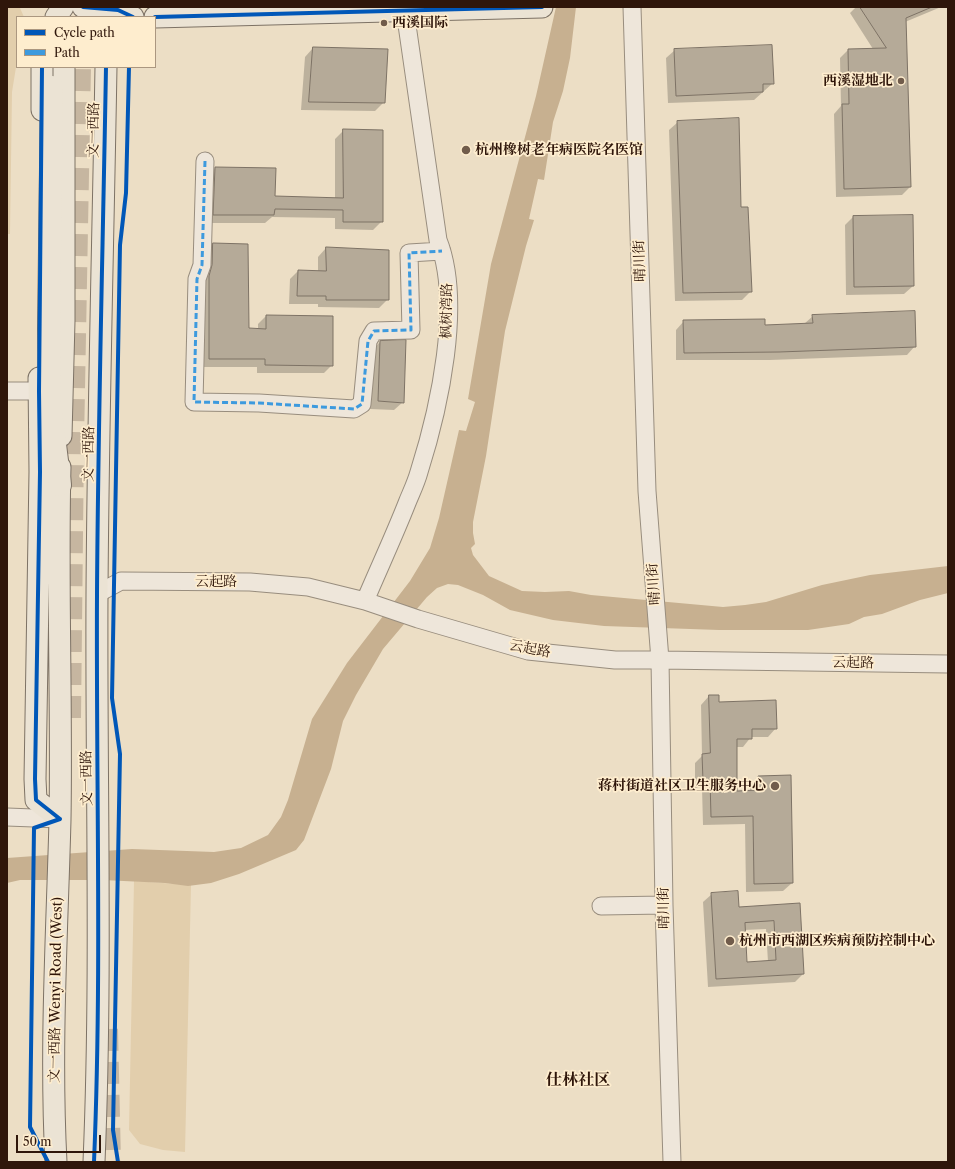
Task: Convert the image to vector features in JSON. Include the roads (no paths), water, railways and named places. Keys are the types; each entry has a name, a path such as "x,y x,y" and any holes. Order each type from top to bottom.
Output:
{"highway":[{"path":"52,87 49,329 50,404 60,485"}],"main road":[{"path":"57,16 64,7"},
{"path":"83,7 121,13"},
{"path":"156,17 542,7"},
{"path":"42,68 39,391 40,472 36,800 60,819"},
{"name":"文一西路","path":"60,819 60,485 64,321 64,68"},
{"name":"文一西路","path":"94,1162 99,841 97,773 97,594 106,68"},
{"path":"39,540 45,556 51,612 60,638"},
{"name":"文一西路 Wenyi Road (West)","path":"56,1162 54,1128 57,892 60,819"}],"street":[{"name":"晴川街","path":"632,7 647,491 660,660 664,905 672,1162"},
{"name":"枫树湾路","path":"365,601 419,473 441,387 448,331 448,278 438,240 406,11"},
{"path":"205,161 202,265 197,279 194,402 259,403 354,408 362,404 368,341 374,331 411,330 409,253 442,252"},
{"path":"7,390 39,391"},
{"path":"98,564 121,581"},
{"name":"云起路","path":"97,594 121,581 250,582 308,586 365,601 418,619 528,651 615,660 948,664"},
{"path":"7,817 60,819"},
{"path":"601,906 664,905"}],"tunnel":[{"path":"70,718 73,443 80,68"},
{"path":"107,1029 110,1162"}],"place":[{"name":"西溪国际","path":"384,23"},
{"name":"西溪湿地北","path":"901,81"},
{"name":"杭州橡树老年病医院名医馆","path":"466,150"},
{"name":"蒋村街道社区卫生服务中心","path":"775,786"},
{"name":"杭州市西湖区疾病预防控制中心","path":"730,941"}],"district":[{"name":"仕林社区","path":"578,1080"}]}
